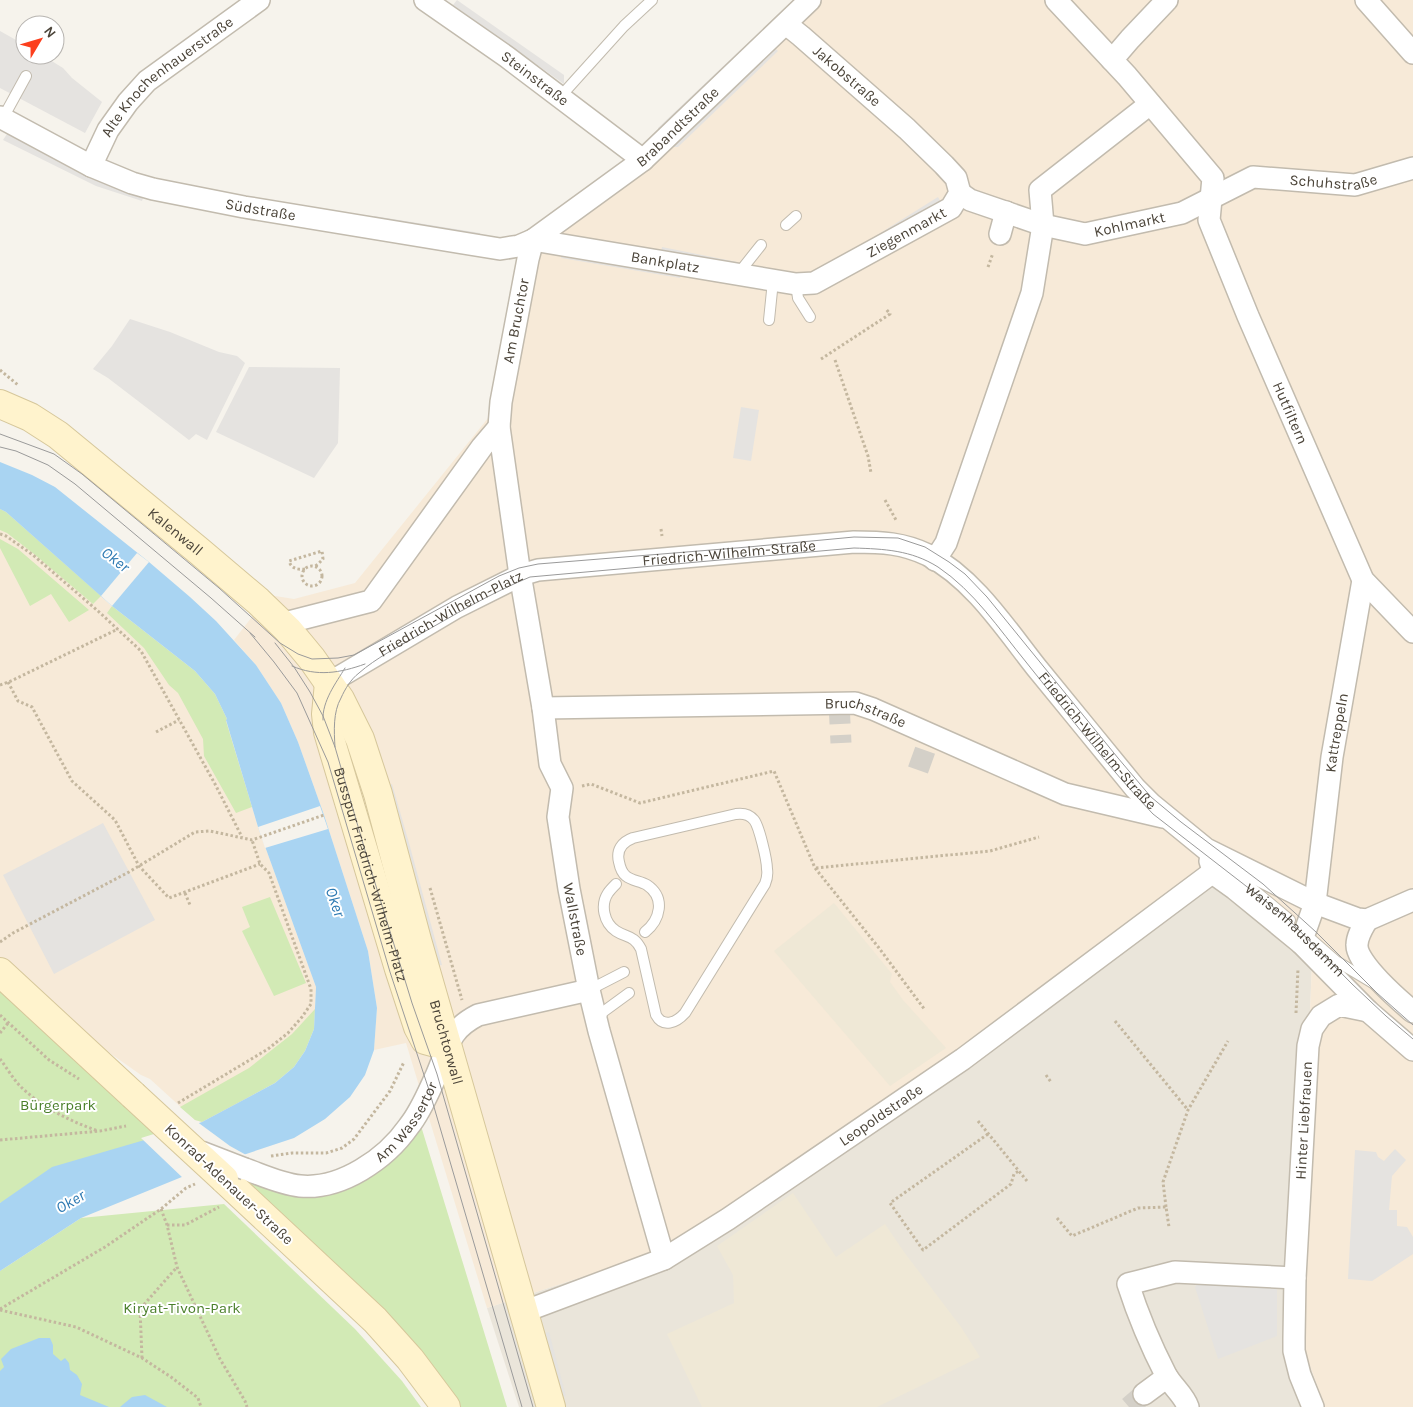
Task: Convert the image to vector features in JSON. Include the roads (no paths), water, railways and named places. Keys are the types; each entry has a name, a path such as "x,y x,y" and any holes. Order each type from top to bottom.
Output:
{"main road":[{"path":"0,394 30,417"},
{"name":"Kalenwall","path":"0,404 30,417 50,430 84,456 258,601 312,659 329,683"},
{"name":"Busspur Friedrich-Wilhelm-Platz","path":"329,683 326,714 328,732 399,969 418,1027 425,1040 447,1046"},
{"name":"Konrad-Adenauer-Straße","path":"0,972 191,1148 234,1174 375,1320 410,1359 446,1407"},
{"name":"Bruchtorwall","path":"447,1046 551,1407"}],"street":[{"name":"Alte Knochenhauerstraße","path":"91,166 108,130 128,102 147,82 259,0"},
{"name":"Steinstraße","path":"425,0 506,57 643,160"},
{"name":"Brabandtstraße","path":"534,240 643,160 810,0"},
{"path":"1056,0 1127,76 1212,178 1212,198"},
{"path":"1112,60 1130,38 1167,0"},
{"path":"1366,0 1413,53"},
{"name":"Jakobstraße","path":"786,24 907,129"},
{"path":"935,560 946,543 1032,293 1043,225 1040,190 1150,104"},
{"name":"Südstraße","path":"1,118 91,166 132,183 153,189 244,207 500,249 519,246 534,240"},
{"name":"Ziegenmarkt","path":"796,284 814,283 951,208 965,197 956,178 907,129"},
{"name":"Schuhstraße","path":"1253,178 1355,185 1413,168"},
{"name":"Kohlmarkt","path":"1043,225 1085,234 1182,213 1253,178"},
{"path":"965,197 1043,225"},
{"name":"Hutfiltern","path":"1212,198 1209,220 1248,316 1363,580"},
{"path":"1000,234 1006,212"},
{"name":"Bankplatz","path":"534,240 796,284"},
{"name":"Am Bruchtor","path":"501,402 528,259 534,240"},
{"name":"Friedrich-Wilhelm-Platz","path":"329,683 457,607 521,574 500,427 501,402"},
{"path":"281,624 371,601 476,455 500,427"},
{"name":"Friedrich-Wilhelm-Straße","path":"521,574 538,570 854,542 888,542 915,550 935,560 961,578 993,612 1135,788 1168,818 1206,849 1316,895 1358,919 1367,920"},
{"path":"521,574 543,708"},
{"path":"1363,580 1413,632"},
{"name":"Kattreppeln","path":"1316,895 1332,757 1363,580"},
{"name":"Bruchstraße","path":"543,708 855,703 873,709 1065,794 1168,818"},
{"name":"Wallstraße","path":"543,708 550,764 562,788 558,818 569,889 589,990 664,1259"},
{"path":"1206,849 1214,874 1303,938 1316,895"},
{"name":"Leopoldstraße","path":"523,1312 664,1259 728,1219 948,1069 1201,881 1214,874"},
{"path":"1367,920 1413,900"},
{"name":"Waisenhausdamm","path":"1367,920 1359,936 1358,954 1364,964 1413,1012"},
{"name":"Waisenhausdamm","path":"1303,938 1368,1011 1413,1050"},
{"name":"Am Wassertor","path":"234,1174 299,1186 319,1186 336,1182 359,1171 383,1154 408,1128 424,1102 447,1046 459,1027 478,1015 589,990"},
{"name":"Hinter Liebfrauen","path":"1313,1407 1300,1375 1294,1351 1295,1278 1308,1046 1312,1029 1321,1016 1339,1005 1368,1011"},
{"path":"1188,1407 1186,1401 1167,1377 1135,1306 1128,1284 1175,1272 1295,1278"},
{"path":"1144,1394 1167,1377"}],"lane":[{"path":"560,97 624,26 652,0"},
{"path":"1,118 26,76"},
{"path":"786,225 796,216"},
{"path":"737,275 760,245"},
{"path":"769,320 773,281"},
{"path":"796,284 798,298 810,317"},
{"path":"616,884 608,892 604,901 603,910 606,919 618,933 627,935 638,943 656,1015 662,1022 673,1022 684,1014 765,884 767,868 754,820 743,813 736,814 626,840 618,851 618,858 623,873 632,880 649,886 655,893 658,901 657,919 645,932"},
{"name":"Waisenhausdamm","path":"1206,849 1303,938 1336,961 1396,996"},
{"path":"589,990 624,972"},
{"path":"599,1031 600,1016 603,1012 629,993"}],"water":[{"name":"Oker","path":"0,462 55,487 190,597 216,621 256,665 281,703 298,742 324,815 368,951 377,1008 374,1050 365,1075 350,1097 325,1119 294,1138 204,1168 81,1218 0,1271 0,1203 52,1167 202,1122 275,1083 294,1067 305,1051 314,1029 316,987 258,827 227,719 215,694 195,671 112,606 6,512 0,509"},
{"path":"39,1338 50,1338 53,1345 53,1354 61,1361 65,1358 69,1363 70,1370 77,1375 82,1384 80,1395 109,1407 0,1407 0,1371 4,1367 1,1359 11,1349"},
{"path":"145,1395 167,1407 120,1407 132,1397"}],"tunnel":[{"path":"839,703 841,743"},
{"path":"918,770 931,734"},
{"path":"1129,1407 1144,1394"}],"tram line":[{"path":"0,434 54,454 82,474 219,588 280,643 298,654 312,659 354,655 499,576 519,568 538,564 854,537 898,538 925,547 965,574 987,597 1151,797 1263,884 1413,1025"},
{"path":"0,447 16,451 48,465 75,484 255,637"},
{"path":"335,747 334,728 338,703 356,675 380,658 445,620 487,597 530,577 854,548 887,550 907,554 928,561 938,567 975,599 1103,758 1153,814 1286,917 1352,984 1413,1039"},
{"path":"250,633 297,693 328,762 390,972 429,1090 522,1407"},
{"path":"275,643 294,667 310,692 323,716 335,747 412,1003 437,1074 533,1407"},
{"path":"292,666 319,673 347,670 365,664"},
{"path":"323,720 327,699 345,668"}],"park label":[{"name":"Bürgerpark","path":"58,1105"},
{"name":"Kiryat-Tivon-Park","path":"182,1308"}]}
